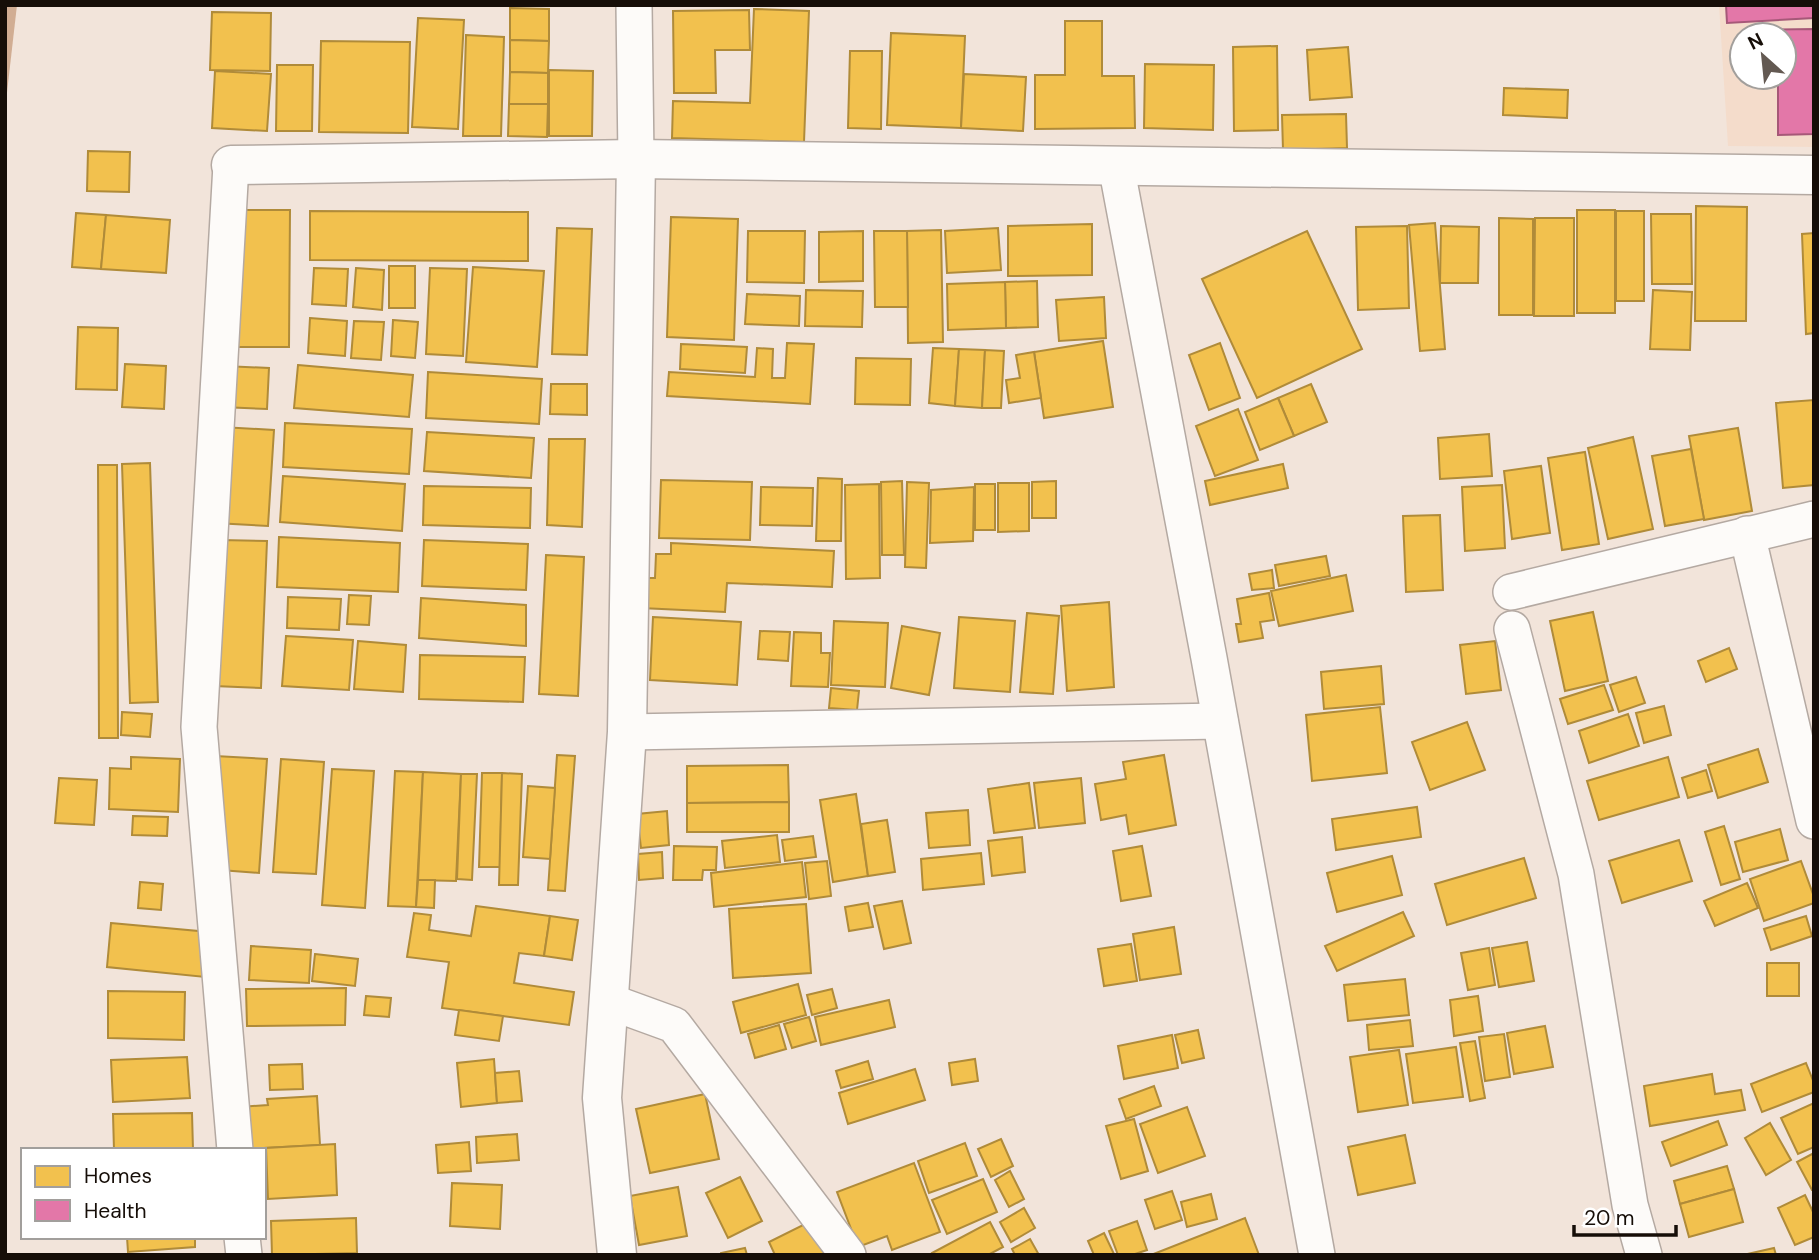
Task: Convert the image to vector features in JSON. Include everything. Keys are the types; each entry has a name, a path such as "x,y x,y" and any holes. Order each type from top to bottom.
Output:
{"street":[{"path":"617,1255 602,1098 626,732 636,159 634,5"},
{"path":"235,1148 199,727 231,165 636,159 1814,175"},
{"path":"1116,165 1317,1255"},
{"path":"1511,592 1814,519"},
{"path":"1747,534 1814,821"},
{"path":"1512,629 1576,874 1630,1205 1644,1255"},
{"path":"626,732 1220,721"},
{"path":"608,1001 674,1025 848,1255"}],"shaded area":[{"path":"5,5 17,5 5,110"},
{"path":"1719,5 1814,5 1814,147 1728,146"}],"building: Homes":[{"path":"510,8 549,9 549,41 510,40"},
{"path":"754,9 809,11 804,142 672,138 673,101 750,103"},
{"path":"749,10 750,50 715,50 716,93 674,93 673,11"},
{"path":"212,12 271,13 270,71 210,70"},
{"path":"418,18 464,20 458,129 412,127"},
{"path":"1065,21 1102,21 1102,76 1134,76 1135,128 1035,129 1035,75 1065,75"},
{"path":"891,33 965,36 961,128 887,125"},
{"path":"466,35 504,37 501,136 463,136"},
{"path":"510,40 549,41 548,73 510,72"},
{"path":"321,41 410,42 408,133 319,132"},
{"path":"1277,46 1278,130 1234,131 1233,47"},
{"path":"1348,47 1352,97 1310,100 1307,50"},
{"path":"850,51 882,51 881,129 848,128"},
{"path":"1145,64 1214,65 1213,130 1144,128"},
{"path":"277,65 313,65 312,131 276,131"},
{"path":"549,70 593,71 592,136 549,136"},
{"path":"215,71 271,74 267,131 212,128"},
{"path":"510,72 548,73 548,104 509,104"},
{"path":"964,74 1026,77 1023,131 961,128"},
{"path":"1504,88 1568,90 1567,118 1503,115"},
{"path":"509,104 548,104 547,137 508,136"},
{"path":"1346,114 1347,148 1283,150 1282,115"},
{"path":"88,151 130,152 129,192 87,191"},
{"path":"1696,206 1747,207 1746,321 1695,321"},
{"path":"223,210 290,210 289,347 223,347"},
{"path":"1577,210 1615,210 1615,313 1577,313"},
{"path":"310,211 528,212 528,261 310,260"},
{"path":"1616,211 1644,211 1644,301 1616,301"},
{"path":"76,213 106,215 101,269 72,267"},
{"path":"1651,214 1691,214 1692,284 1652,284"},
{"path":"106,215 170,220 166,273 101,269"},
{"path":"671,217 738,219 734,340 667,337"},
{"path":"1499,218 1533,219 1533,315 1499,315"},
{"path":"1535,218 1574,218 1574,316 1534,316"},
{"path":"1435,223 1445,349 1420,351 1409,225"},
{"path":"1092,224 1092,275 1008,276 1008,226"},
{"path":"1407,226 1409,308 1358,310 1356,227"},
{"path":"1441,226 1479,227 1478,283 1440,283"},
{"path":"557,228 592,229 587,355 552,354"},
{"path":"998,228 1001,270 947,273 945,231"},
{"path":"941,230 943,342 908,343 907,231"},
{"path":"748,231 805,231 804,283 747,282"},
{"path":"863,231 863,281 819,282 819,232"},
{"path":"874,231 907,231 908,307 875,307"},
{"path":"1307,231 1362,349 1257,398 1202,279"},
{"path":"1814,233 1814,333 1806,334 1802,234"},
{"path":"389,266 415,266 415,308 389,308"},
{"path":"473,267 544,271 537,367 466,362"},
{"path":"314,268 348,269 346,306 312,304"},
{"path":"356,268 384,270 382,310 353,307"},
{"path":"430,268 467,269 463,356 426,354"},
{"path":"1037,281 1038,327 1006,328 1005,282"},
{"path":"1005,282 1006,328 948,330 947,284"},
{"path":"806,290 863,291 862,327 805,326"},
{"path":"1653,290 1692,292 1690,350 1650,349"},
{"path":"747,294 800,296 799,326 745,324"},
{"path":"1104,297 1106,338 1059,341 1056,300"},
{"path":"310,318 347,321 345,356 308,353"},
{"path":"393,320 418,322 415,358 391,356"},
{"path":"354,321 384,322 381,360 351,358"},
{"path":"78,327 118,328 117,390 76,389"},
{"path":"1103,341 1113,407 1044,418 1034,352"},
{"path":"787,343 814,344 810,404 667,396 669,372 755,377 757,348 773,349 772,378 785,378"},
{"path":"1220,343 1240,398 1209,410 1189,355"},
{"path":"681,344 747,347 745,373 680,369"},
{"path":"933,348 959,349 955,406 929,403"},
{"path":"959,349 985,350 982,408 955,406"},
{"path":"985,350 1004,351 1001,408 982,408"},
{"path":"1034,352 1041,398 1009,403 1006,380 1020,378 1016,355"},
{"path":"856,358 911,359 910,405 855,404"},
{"path":"125,364 166,366 164,409 122,407"},
{"path":"298,365 413,375 409,417 294,408"},
{"path":"224,366 269,368 267,409 222,407"},
{"path":"428,372 542,379 539,424 426,418"},
{"path":"551,384 587,384 587,415 550,414"},
{"path":"1311,384 1327,422 1294,436 1278,398"},
{"path":"1278,398 1294,436 1260,450 1245,412"},
{"path":"1814,400 1814,485 1783,488 1776,403"},
{"path":"1238,409 1258,460 1215,476 1196,426"},
{"path":"285,423 412,429 409,474 283,467"},
{"path":"221,427 274,430 268,526 215,523"},
{"path":"1738,428 1752,511 1704,520 1689,436"},
{"path":"427,432 534,438 531,478 424,471"},
{"path":"1489,434 1492,476 1440,479 1438,438"},
{"path":"1633,437 1653,529 1608,539 1588,448"},
{"path":"549,439 585,439 582,527 547,525"},
{"path":"1691,449 1704,519 1665,526 1652,456"},
{"path":"1585,452 1599,544 1562,550 1548,458"},
{"path":"150,463 158,702 130,703 122,464"},
{"path":"1283,464 1288,488 1210,505 1205,481"},
{"path":"98,465 117,465 118,738 99,738"},
{"path":"1541,466 1550,533 1512,539 1504,471"},
{"path":"283,476 405,484 402,531 280,522"},
{"path":"818,478 842,479 841,541 816,541"},
{"path":"661,480 752,482 750,540 659,538"},
{"path":"902,481 904,555 882,555 881,482"},
{"path":"1056,481 1056,518 1032,518 1032,482"},
{"path":"907,482 929,483 926,568 905,567"},
{"path":"998,483 1029,483 1029,531 998,532"},
{"path":"879,484 880,578 846,579 845,485"},
{"path":"975,484 995,484 995,530 975,530"},
{"path":"1502,485 1505,548 1465,551 1462,487"},
{"path":"424,486 531,488 530,528 423,525"},
{"path":"761,487 813,488 812,526 760,525"},
{"path":"974,487 973,541 930,543 931,490"},
{"path":"1440,515 1443,590 1406,592 1403,516"},
{"path":"279,537 400,543 398,592 277,587"},
{"path":"220,540 267,541 261,688 214,686"},
{"path":"424,540 528,544 526,590 422,586"},
{"path":"671,543 834,551 832,587 727,583 725,612 641,608 643,578 655,578 656,554 671,554"},
{"path":"546,555 584,557 578,696 539,694"},
{"path":"1326,556 1330,576 1279,586 1275,565"},
{"path":"1272,570 1274,588 1252,590 1249,574"},
{"path":"1346,575 1353,611 1279,626 1271,591"},
{"path":"1269,593 1274,620 1260,622 1263,638 1239,642 1236,624 1241,624 1237,599"},
{"path":"349,595 371,596 369,625 347,624"},
{"path":"288,597 341,599 339,630 287,628"},
{"path":"421,598 526,605 526,646 419,638"},
{"path":"1109,602 1114,687 1067,691 1061,606"},
{"path":"1593,612 1608,681 1565,691 1550,621"},
{"path":"1027,613 1059,616 1053,694 1020,692"},
{"path":"653,617 741,622 737,685 650,680"},
{"path":"959,617 1015,621 1010,692 954,688"},
{"path":"834,621 888,623 885,687 831,685"},
{"path":"902,626 940,633 929,695 891,688"},
{"path":"760,631 790,632 788,661 758,659"},
{"path":"794,632 821,633 821,653 830,653 828,687 791,686"},
{"path":"286,636 353,640 349,690 282,686"},
{"path":"358,641 406,645 403,692 354,689"},
{"path":"1495,641 1501,690 1466,694 1460,645"},
{"path":"1729,648 1737,669 1706,682 1698,661"},
{"path":"420,655 525,657 523,702 419,699"},
{"path":"1381,666 1384,704 1324,709 1321,672"},
{"path":"1636,677 1645,703 1619,712 1610,685"},
{"path":"1604,685 1613,710 1568,724 1560,699"},
{"path":"831,688 859,691 857,710 829,708"},
{"path":"1664,706 1671,735 1644,743 1636,713"},
{"path":"1380,707 1387,773 1312,781 1306,715"},
{"path":"122,712 152,714 150,737 121,735"},
{"path":"1628,714 1639,746 1589,763 1579,731"},
{"path":"1467,722 1485,770 1430,790 1412,742"},
{"path":"1758,749 1768,782 1718,798 1708,765"},
{"path":"557,755 575,756 565,891 548,890"},
{"path":"1164,755 1176,825 1129,834 1126,815 1101,820 1095,784 1126,779 1123,762"},
{"path":"215,756 267,759 259,873 207,869"},
{"path":"131,757 180,759 178,812 109,809 110,768 131,769"},
{"path":"1668,757 1679,797 1599,820 1587,781"},
{"path":"281,759 324,762 316,874 273,872"},
{"path":"788,765 789,802 687,803 687,766"},
{"path":"332,769 374,771 365,908 322,905"},
{"path":"1706,770 1712,791 1688,798 1682,778"},
{"path":"395,771 423,772 416,907 388,906"},
{"path":"423,772 461,774 456,881 418,880"},
{"path":"482,773 502,773 500,867 479,867"},
{"path":"502,773 522,774 518,885 499,885"},
{"path":"461,774 477,774 472,880 457,879"},
{"path":"59,778 97,780 94,825 55,823"},
{"path":"1081,778 1085,823 1039,828 1034,783"},
{"path":"1029,783 1035,828 994,833 988,789"},
{"path":"528,786 555,788 550,859 523,857"},
{"path":"856,794 868,876 833,882 820,800"},
{"path":"789,802 789,832 687,832 687,803"},
{"path":"1417,807 1421,837 1336,850 1332,819"},
{"path":"968,810 970,845 929,848 926,813"},
{"path":"667,811 669,845 641,848 637,814"},
{"path":"133,816 168,817 167,836 132,835"},
{"path":"887,820 895,872 868,876 861,824"},
{"path":"1724,826 1740,879 1721,885 1705,832"},
{"path":"1780,829 1788,860 1743,872 1735,842"},
{"path":"777,835 780,862 725,868 722,841"},
{"path":"813,836 816,857 785,861 782,840"},
{"path":"1022,837 1025,872 992,876 988,841"},
{"path":"1679,840 1692,881 1622,903 1609,861"},
{"path":"674,846 717,847 716,870 703,870 702,880 673,880"},
{"path":"1142,846 1151,896 1121,901 1113,851"},
{"path":"662,852 663,878 639,880 638,854"},
{"path":"981,853 984,884 923,890 921,859"},
{"path":"1392,856 1402,895 1337,912 1327,873"},
{"path":"1524,858 1536,898 1447,925 1435,884"},
{"path":"827,861 831,896 809,899 805,863"},
{"path":"1801,861 1814,903 1764,921 1750,879"},
{"path":"802,862 806,897 714,907 711,873"},
{"path":"418,880 435,880 434,908 416,907"},
{"path":"140,882 163,884 161,910 138,908"},
{"path":"1747,883 1758,908 1715,926 1704,901"},
{"path":"902,901 911,943 884,949 874,906"},
{"path":"868,903 873,927 849,931 845,907"},
{"path":"806,904 811,973 733,978 729,909"},
{"path":"476,906 550,916 544,956 519,953 514,983 574,992 569,1025 442,1008 449,962 407,957 414,913 431,915 429,930 471,936"},
{"path":"1403,912 1414,936 1337,971 1325,946"},
{"path":"550,916 578,920 572,960 544,956"},
{"path":"1806,916 1812,936 1771,950 1764,929"},
{"path":"111,923 220,933 215,978 107,967"},
{"path":"1174,927 1181,974 1140,980 1133,934"},
{"path":"1527,942 1534,981 1499,987 1492,948"},
{"path":"1131,944 1137,981 1104,986 1098,949"},
{"path":"251,946 311,950 309,983 249,980"},
{"path":"1489,948 1495,985 1468,990 1461,953"},
{"path":"315,954 358,959 355,986 312,981"},
{"path":"1767,963 1799,963 1799,996 1767,996"},
{"path":"1405,979 1409,1015 1348,1021 1344,985"},
{"path":"798,984 806,1015 741,1033 733,1002"},
{"path":"346,988 345,1025 247,1026 246,989"},
{"path":"832,989 837,1008 812,1015 807,995"},
{"path":"108,991 185,992 184,1040 108,1038"},
{"path":"366,996 391,998 389,1017 364,1015"},
{"path":"1478,996 1483,1031 1454,1036 1450,1000"},
{"path":"889,1000 895,1027 821,1045 815,1017"},
{"path":"459,1010 503,1016 499,1041 455,1035"},
{"path":"809,1017 816,1041 792,1048 784,1024"},
{"path":"1410,1020 1413,1046 1369,1050 1367,1025"},
{"path":"779,1025 786,1049 755,1058 748,1034"},
{"path":"1545,1026 1553,1067 1514,1074 1507,1033"},
{"path":"1198,1030 1204,1058 1182,1063 1175,1035"},
{"path":"1504,1034 1510,1077 1485,1081 1479,1037"},
{"path":"1172,1035 1178,1068 1124,1079 1118,1046"},
{"path":"1475,1041 1485,1098 1470,1101 1460,1043"},
{"path":"1456,1047 1463,1097 1413,1103 1406,1054"},
{"path":"1399,1050 1408,1105 1358,1112 1350,1057"},
{"path":"187,1057 190,1098 113,1102 111,1060"},
{"path":"494,1059 497,1103 461,1107 457,1063"},
{"path":"975,1059 978,1081 952,1085 949,1063"},
{"path":"868,1061 873,1079 841,1088 836,1071"},
{"path":"1806,1063 1814,1083 1814,1092 1762,1112 1751,1084"},
{"path":"302,1064 303,1089 270,1090 269,1065"},
{"path":"915,1069 925,1100 848,1124 839,1093"},
{"path":"519,1071 522,1101 497,1103 495,1073"},
{"path":"1712,1074 1715,1094 1741,1090 1745,1110 1650,1126 1644,1086"},
{"path":"1154,1086 1161,1106 1126,1119 1119,1099"},
{"path":"705,1094 719,1159 650,1173 636,1109"},
{"path":"317,1096 320,1145 242,1148 240,1107 268,1105 267,1099"},
{"path":"1814,1103 1814,1147 1798,1154 1781,1118"},
{"path":"1187,1107 1205,1156 1158,1173 1140,1124"},
{"path":"192,1113 193,1148 114,1148 113,1114"},
{"path":"1134,1119 1148,1171 1121,1179 1106,1126"},
{"path":"1718,1121 1727,1145 1671,1166 1662,1142"},
{"path":"1770,1123 1791,1160 1766,1175 1745,1138"},
{"path":"517,1134 519,1160 477,1163 476,1137"},
{"path":"1405,1135 1415,1183 1358,1195 1348,1147"},
{"path":"1001,1139 1013,1166 991,1177 978,1149"},
{"path":"469,1142 471,1171 438,1173 436,1145"},
{"path":"965,1143 977,1176 929,1193 918,1161"},
{"path":"335,1144 337,1195 268,1199 266,1148"},
{"path":"1814,1153 1814,1190 1812,1190 1797,1162"},
{"path":"914,1163 940,1232 892,1250 887,1236 858,1247 837,1192"},
{"path":"1727,1166 1734,1189 1680,1204 1674,1181"},
{"path":"1010,1171 1024,1199 1009,1207 995,1180"},
{"path":"740,1177 762,1221 728,1238 706,1193"},
{"path":"983,1179 997,1212 947,1234 932,1200"},
{"path":"452,1183 502,1185 500,1229 450,1226"},
{"path":"678,1187 687,1236 639,1245 630,1196"},
{"path":"1734,1189 1743,1222 1689,1237 1680,1204"},
{"path":"1172,1191 1182,1220 1155,1229 1145,1200"},
{"path":"1211,1194 1217,1219 1187,1227 1181,1202"},
{"path":"1805,1195 1814,1214 1814,1237 1795,1245 1778,1208"},
{"path":"1024,1208 1035,1228 1011,1242 1000,1222"},
{"path":"356,1218 357,1253 272,1255 271,1221"},
{"path":"1245,1218 1259,1255 1151,1255"},
{"path":"1137,1221 1147,1250 1132,1255 1118,1255 1109,1231"},
{"path":"809,1222 825,1255 775,1255 769,1242"},
{"path":"990,1222 1003,1247 988,1255 933,1255 932,1253"},
{"path":"1104,1233 1114,1254 1094,1255 1088,1241"},
{"path":"127,1239 195,1239 195,1247 128,1252"},
{"path":"1030,1239 1039,1255 1015,1255 1012,1249"},
{"path":"745,1248 747,1255 721,1255 721,1253"},
{"path":"1774,1248 1776,1255 1743,1255"}],"building: Health":[{"path":"1726,5 1814,5 1814,18 1727,23"},
{"path":"1798,29 1814,29 1814,134 1778,135 1778,91 1798,91"}]}
